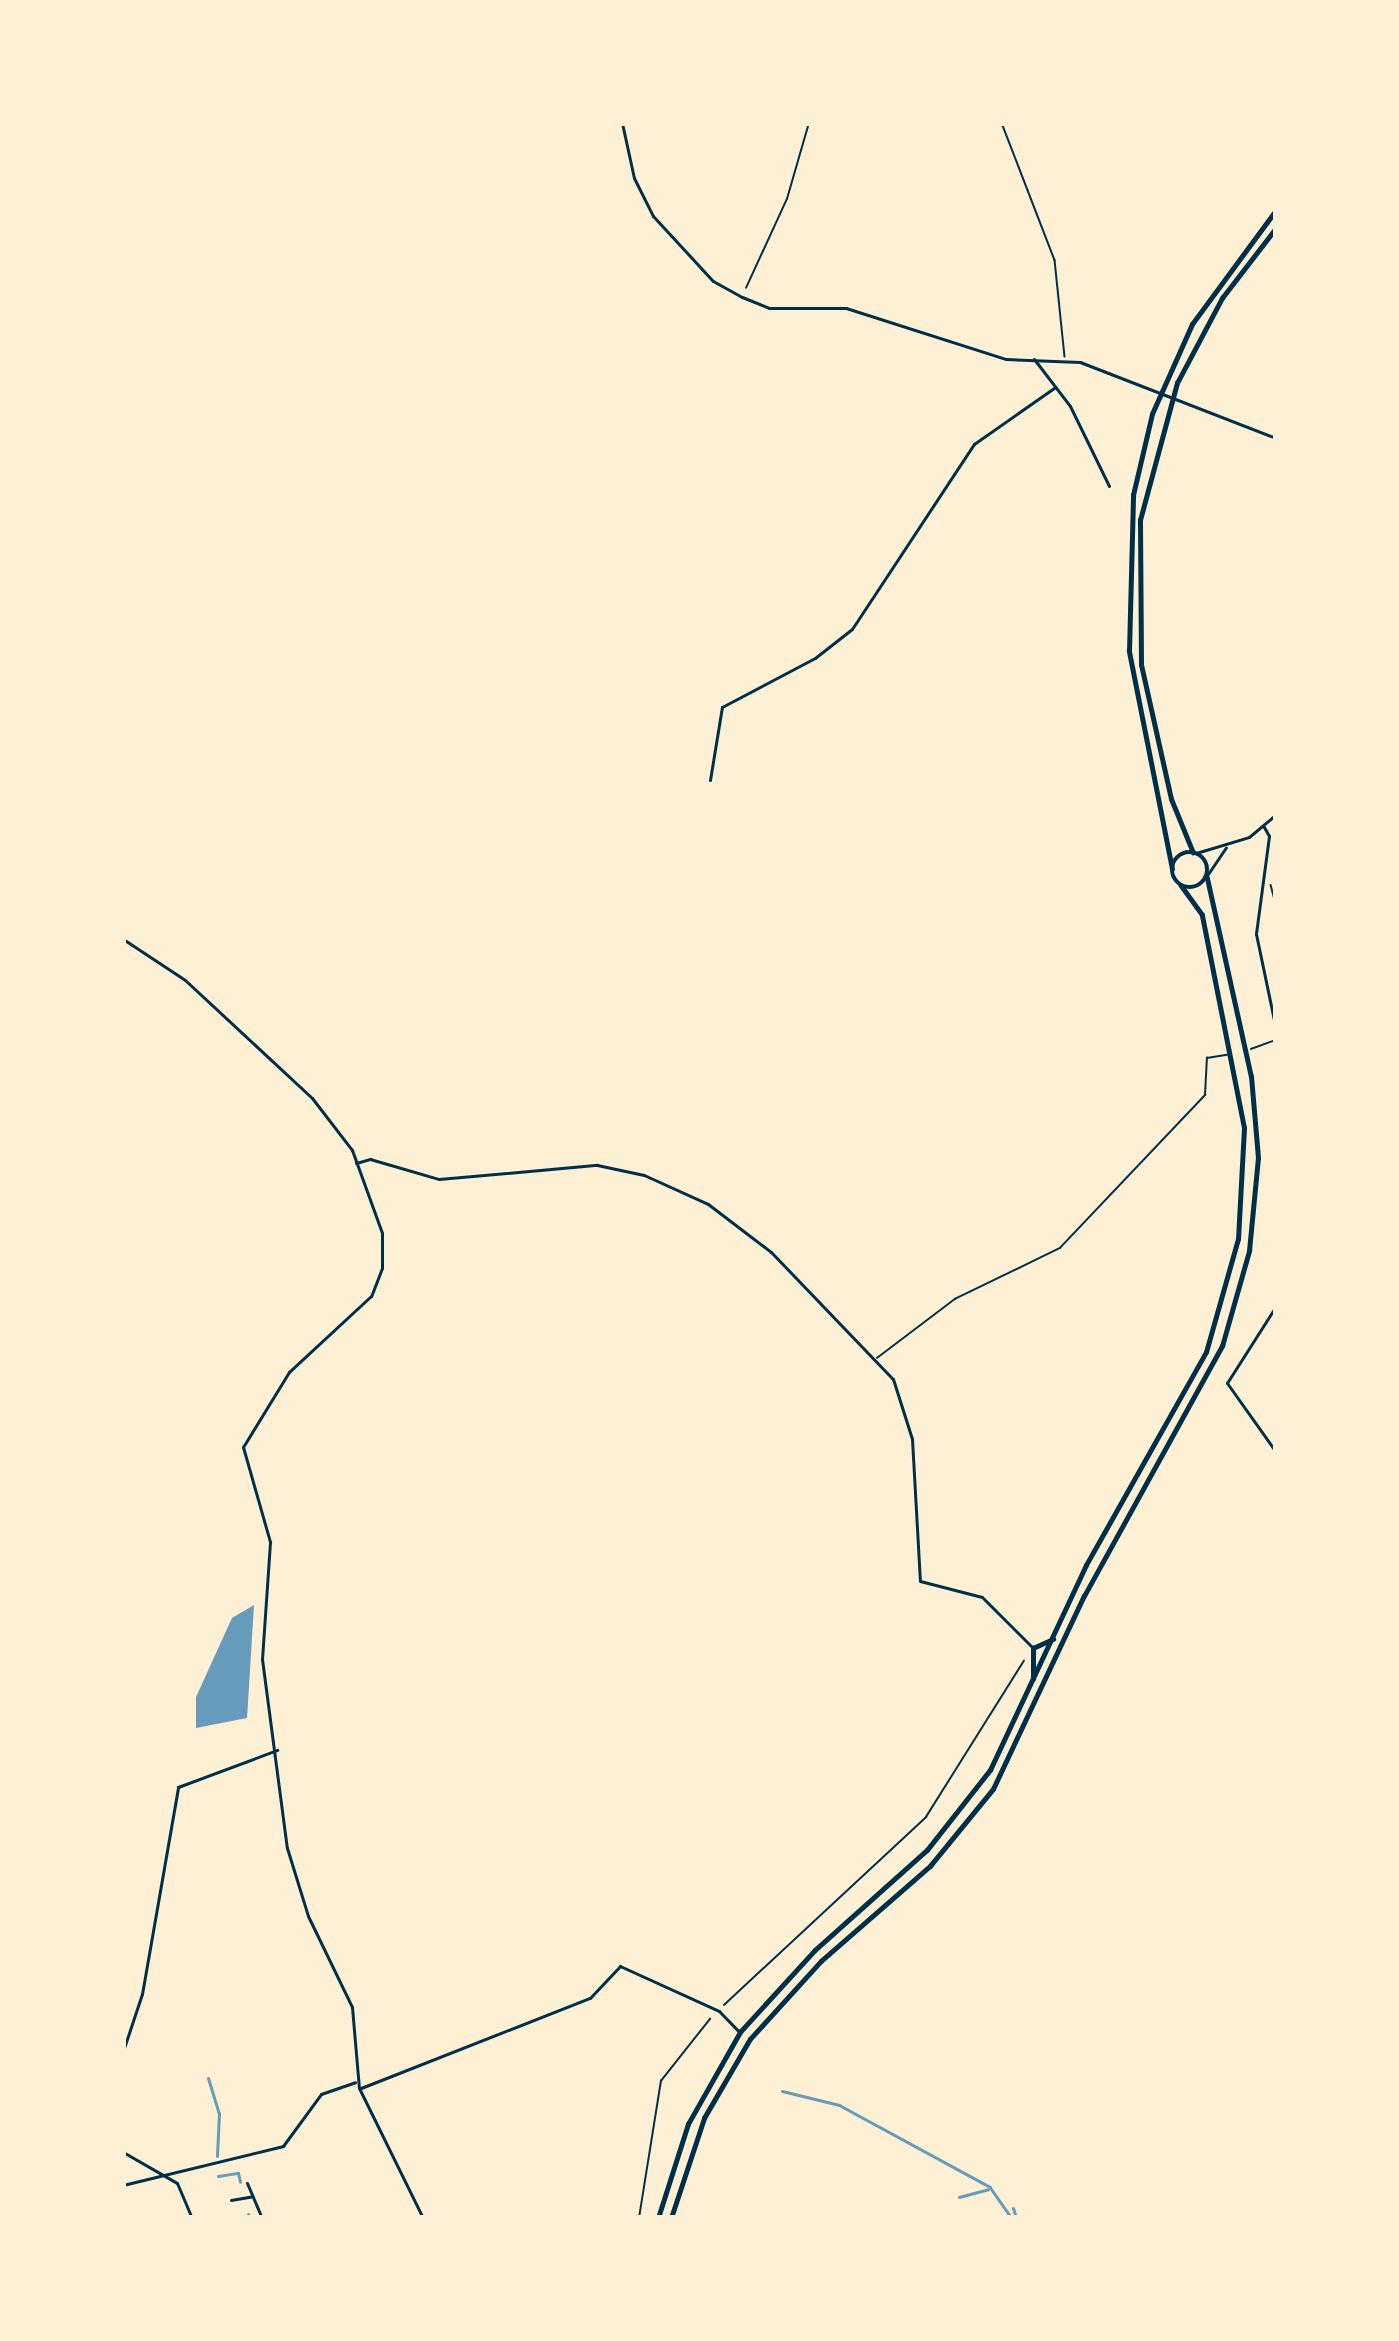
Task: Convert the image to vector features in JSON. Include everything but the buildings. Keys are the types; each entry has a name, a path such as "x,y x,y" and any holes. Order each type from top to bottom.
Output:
{"highway":[{"path":"658,2218 688,2124 740,2032 803,1960 940,1835 990,1770 1053,1639 1196,1376 1238,1239 1245,1155 1238,1076 1202,915 1172,869 1129,651 1133,495 1152,414 1192,324 1276,210"},
{"path":"671,2218 704,2118 750,2039 820,1960 930,1866 993,1789 1084,1596 1227,1333 1253,1229 1256,1124 1207,876 1171,799 1141,665 1140,520 1177,383 1222,298 1276,228"},
{"path":"1172,869 1180,856 1195,853"},
{"path":"1181,886 1196,887 1207,876"},
{"path":"1032,1688 1033,1648 1053,1639"}],"street":[{"path":"622,123 634,178 653,215 713,281 742,297 769,308 846,308 970,352 1065,360 1141,384 1276,438"},
{"path":"1034,358 1109,486"},
{"path":"710,780 722,707 815,658 852,629 974,444 1054,388"},
{"path":"1195,853 1227,846 1264,827 1276,814"},
{"path":"1264,827 1256,934 1276,1030"},
{"path":"1207,876 1227,846"},
{"path":"123,939 185,980 312,1098 356,1163 384,1242 371,1296 290,1372 244,1434 270,1542 262,1660 296,1884 352,2007 358,2089 424,2218"},
{"path":"356,1163 370,1159 439,1179 597,1166 676,1187 771,1252 878,1358 907,1410 920,1581 982,1597 1033,1648"},
{"path":"1276,1306 1227,1383 1276,1452"},
{"path":"123,2051 142,1994 178,1787 277,1750"},
{"path":"358,2089 590,1998 620,1966 718,2011 740,2032"},
{"path":"123,2185 162,2172 239,2162 284,2146 321,2094 358,2081"},
{"path":"123,2152 162,2172 188,2195 192,2218"},
{"path":"247,2183 262,2218"},
{"path":"231,2200 253,2196"}],"lane":[{"path":"1251,1049 1276,1040"},
{"path":"878,1358 944,1306 1060,1248 1205,1095 1207,1058 1227,1054"}],"path":[{"path":"742,297 787,199 809,123"},
{"path":"1002,123 1055,260 1065,360"},
{"path":"1275,885 1276,904"},
{"path":"639,2218 661,2081 718,2011 926,1817 1033,1648"}],"water":[{"path":"254,1605 247,1718 196,1728 196,1697 232,1618"}],"waterway":[{"path":"208,2078 219,2113 217,2156"},
{"path":"782,2091 839,2105 990,2187"},
{"path":"218,2176 238,2173 240,2182"},
{"path":"959,2197 988,2189"},
{"path":"991,2189 1011,2218"},
{"path":"1013,2208 1016,2218"},
{"path":"248,2214 250,2218"}]}
